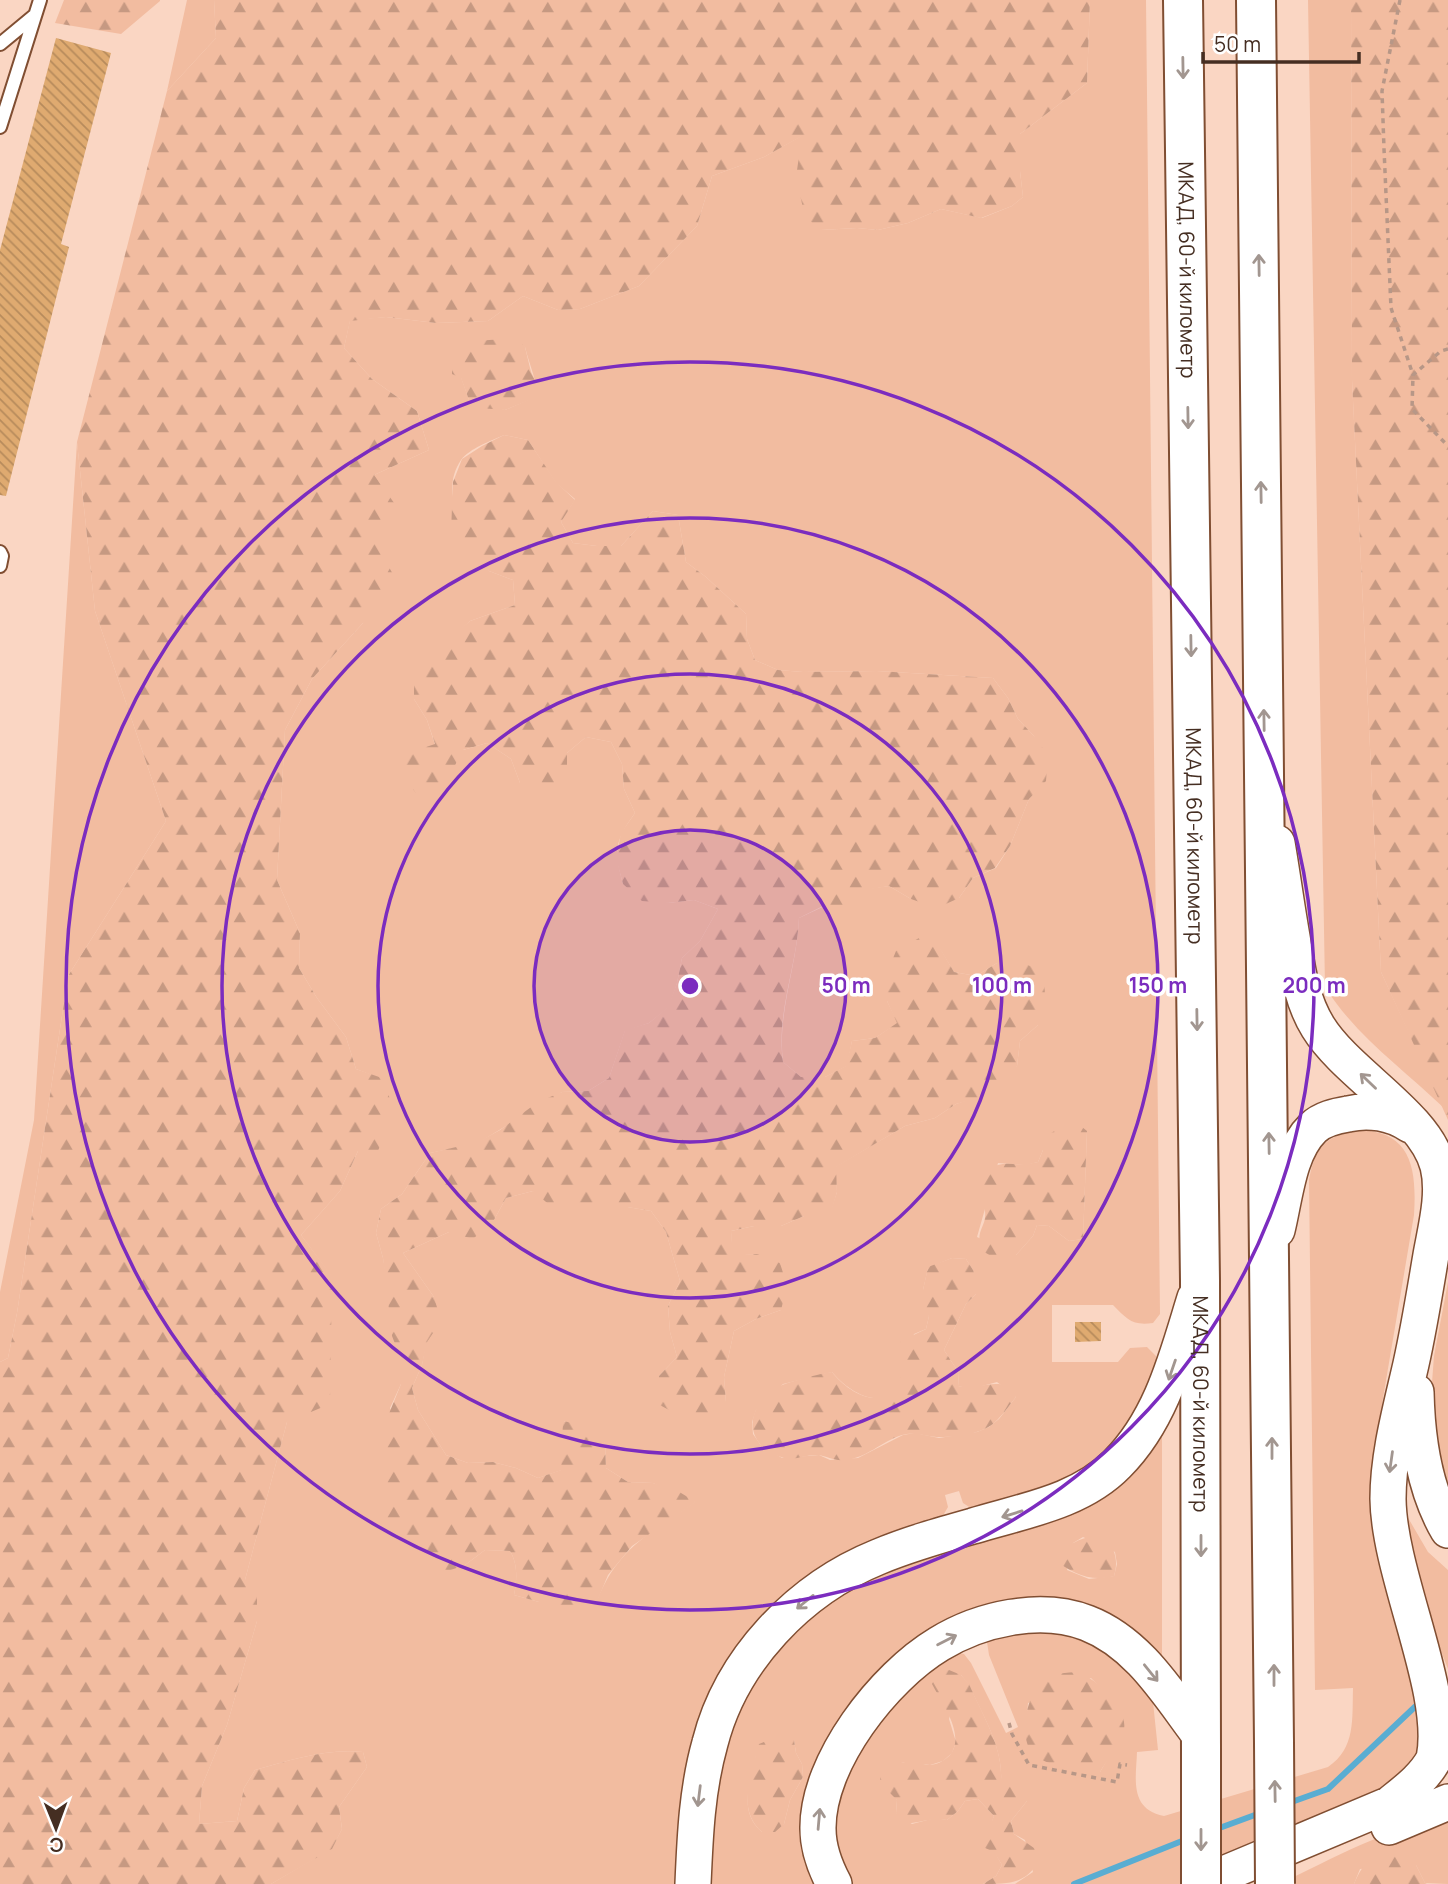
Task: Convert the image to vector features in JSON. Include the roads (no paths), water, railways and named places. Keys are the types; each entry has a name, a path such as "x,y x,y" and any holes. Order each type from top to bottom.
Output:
{"highway":[{"name":"МКАД, 60-й километр","path":"1182,0 1200,1282 1201,1884"},
{"path":"1255,0 1275,1884"}],"main road":[{"path":"1265,767 1300,986 1308,1009 1320,1030 1342,1055 1417,1129 1431,1147 1438,1167 1438,1217 1415,1347 1393,1444 1388,1503 1402,1571 1437,1671 1443,1699 1444,1722 1434,1760 1421,1777 1390,1804"},
{"path":"1270,1260 1292,1166 1301,1142 1314,1126 1331,1117 1355,1112 1378,1112 1399,1118 1417,1129"},
{"path":"693,1884 700,1787 710,1741 722,1707 739,1674 760,1645 809,1597 853,1569 926,1540 1062,1499 1091,1484 1116,1465 1132,1447 1153,1415 1170,1378 1200,1282"},
{"path":"1415,1347 1416,1413 1421,1457 1448,1530"},
{"path":"834,1884 820,1849 818,1828 820,1806 828,1779 843,1747 861,1718 904,1671 938,1644 967,1630 993,1621 1025,1616 1054,1616 1085,1622 1111,1634 1135,1653 1201,1742"},
{"path":"1201,1884 1448,1781"},
{"path":"1253,1884 1440,1808"}],"lane":[{"path":"0,127 40,0"},
{"path":"0,44 34,16"},
{"path":"0,552 0,566"}],"waterway":[{"path":"1286,1804 1328,1789 1419,1703"},
{"path":"1214,1830 1263,1812"},
{"path":"1074,1884 1187,1839"}]}
